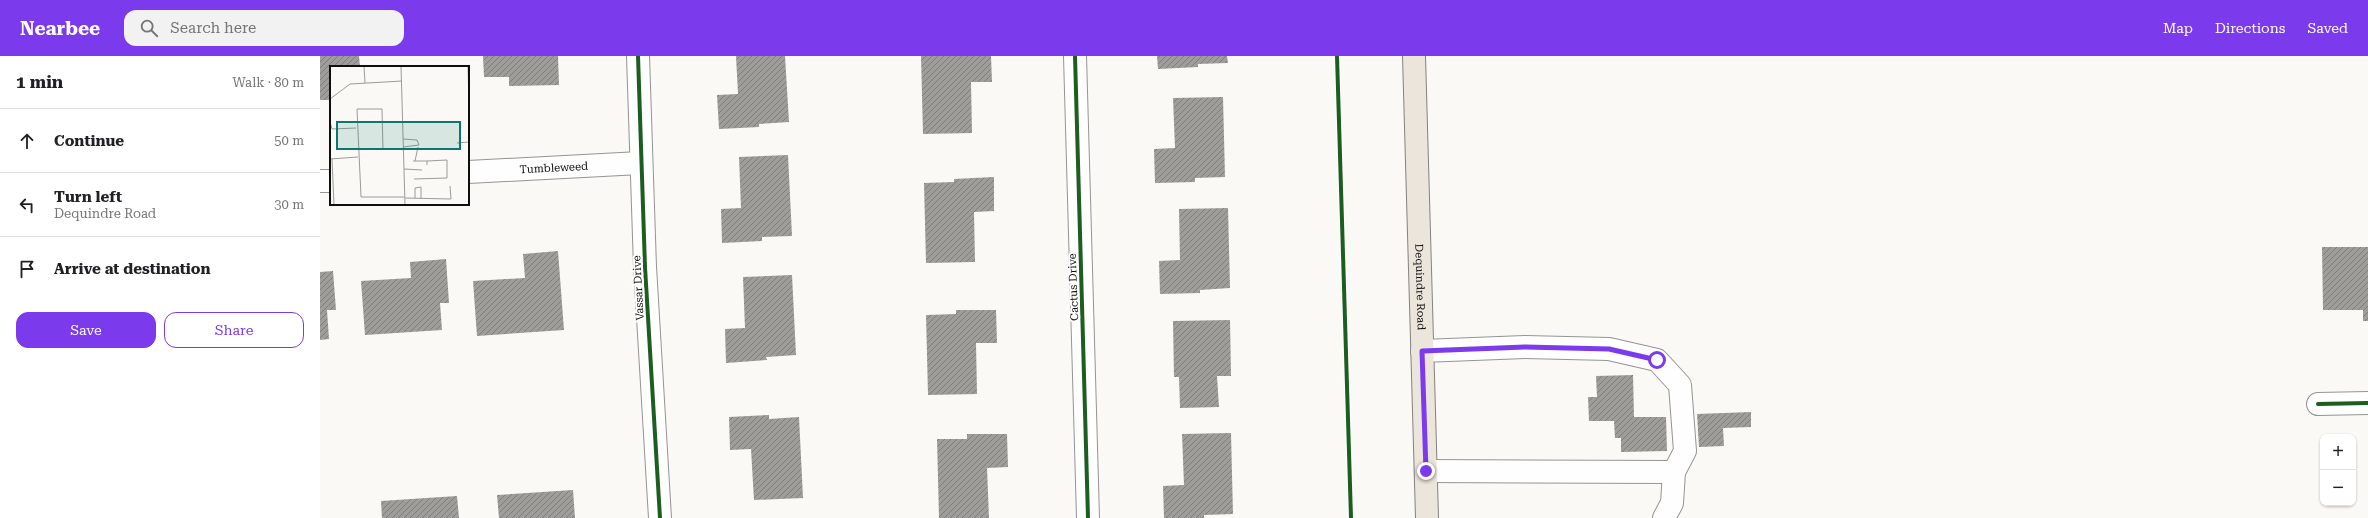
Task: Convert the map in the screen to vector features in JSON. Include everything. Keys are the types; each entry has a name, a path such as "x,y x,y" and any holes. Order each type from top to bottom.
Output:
{"main road":[{"name":"Dequindre Road","path":"1414,56 1427,518"}],"street":[{"name":"Vassar Drive","path":"638,56 640,163 660,518"},
{"name":"Cactus Drive","path":"1076,56 1088,518"},
{"name":"Tumbleweed","path":"469,172 640,163"},
{"path":"1422,351 1525,347 1609,349 1657,360 1680,385 1685,451 1674,472 1672,503 1664,518"},
{"path":"2318,404 2368,403"},
{"path":"1426,471 1674,472"}],"building":[{"path":"320,56 359,56 360,66 330,66 330,100 320,100"},
{"path":"483,56 558,56 559,85 509,86 509,77 484,77"},
{"path":"736,56 785,56 789,122 759,124 759,127 719,129 717,95 738,94"},
{"path":"921,56 991,56 992,82 971,82 972,133 923,134"},
{"path":"1157,56 1227,56 1228,63 1198,64 1198,67 1158,69"},
{"path":"1223,97 1225,177 1195,178 1195,182 1155,183 1154,149 1175,148 1173,98"},
{"path":"788,155 792,236 762,237 762,241 722,243 721,209 741,208 739,157"},
{"path":"994,177 994,211 974,212 975,262 926,263 924,183 954,182 954,179"},
{"path":"1228,208 1230,288 1200,290 1200,293 1160,294 1159,261 1180,260 1179,209"},
{"path":"2322,247 2368,247 2368,321 2363,321 2363,310 2323,310"},
{"path":"558,251 564,330 477,336 473,281 525,278 523,254"},
{"path":"446,259 449,303 440,303 442,330 365,335 361,281 411,278 410,262"},
{"path":"333,271 336,310 327,310 329,339 320,340 320,272"},
{"path":"792,275 796,355 766,357 767,360 726,363 725,329 745,328 743,277"},
{"path":"956,310 996,310 997,343 976,343 977,394 928,395 926,315 956,314"},
{"path":"1230,320 1231,376 1217,376 1219,407 1180,408 1179,377 1174,377 1173,321"},
{"path":"1633,375 1634,417 1666,417 1667,451 1621,452 1621,438 1615,438 1614,421 1589,421 1588,397 1597,397 1596,376"},
{"path":"1751,412 1751,427 1723,428 1724,446 1699,447 1697,414"},
{"path":"769,415 769,419 799,417 803,498 754,500 751,449 730,450 729,417"},
{"path":"1231,433 1233,514 1204,515 1204,518 1164,518 1163,486 1184,485 1182,434"},
{"path":"967,434 1007,434 1008,467 987,468 989,518 939,518 937,439 967,439"},
{"path":"573,490 575,518 499,518 497,495"},
{"path":"457,496 459,518 382,518 381,501"}],"cycle path":[{"path":"638,56 645,267 660,518"},
{"path":"1075,56 1088,518"},
{"path":"1337,56 1351,518"},
{"path":"2318,404 2368,403"}],"route":[{"path":"1426,471 1422,351 1525,347 1609,349 1657,360"}]}
